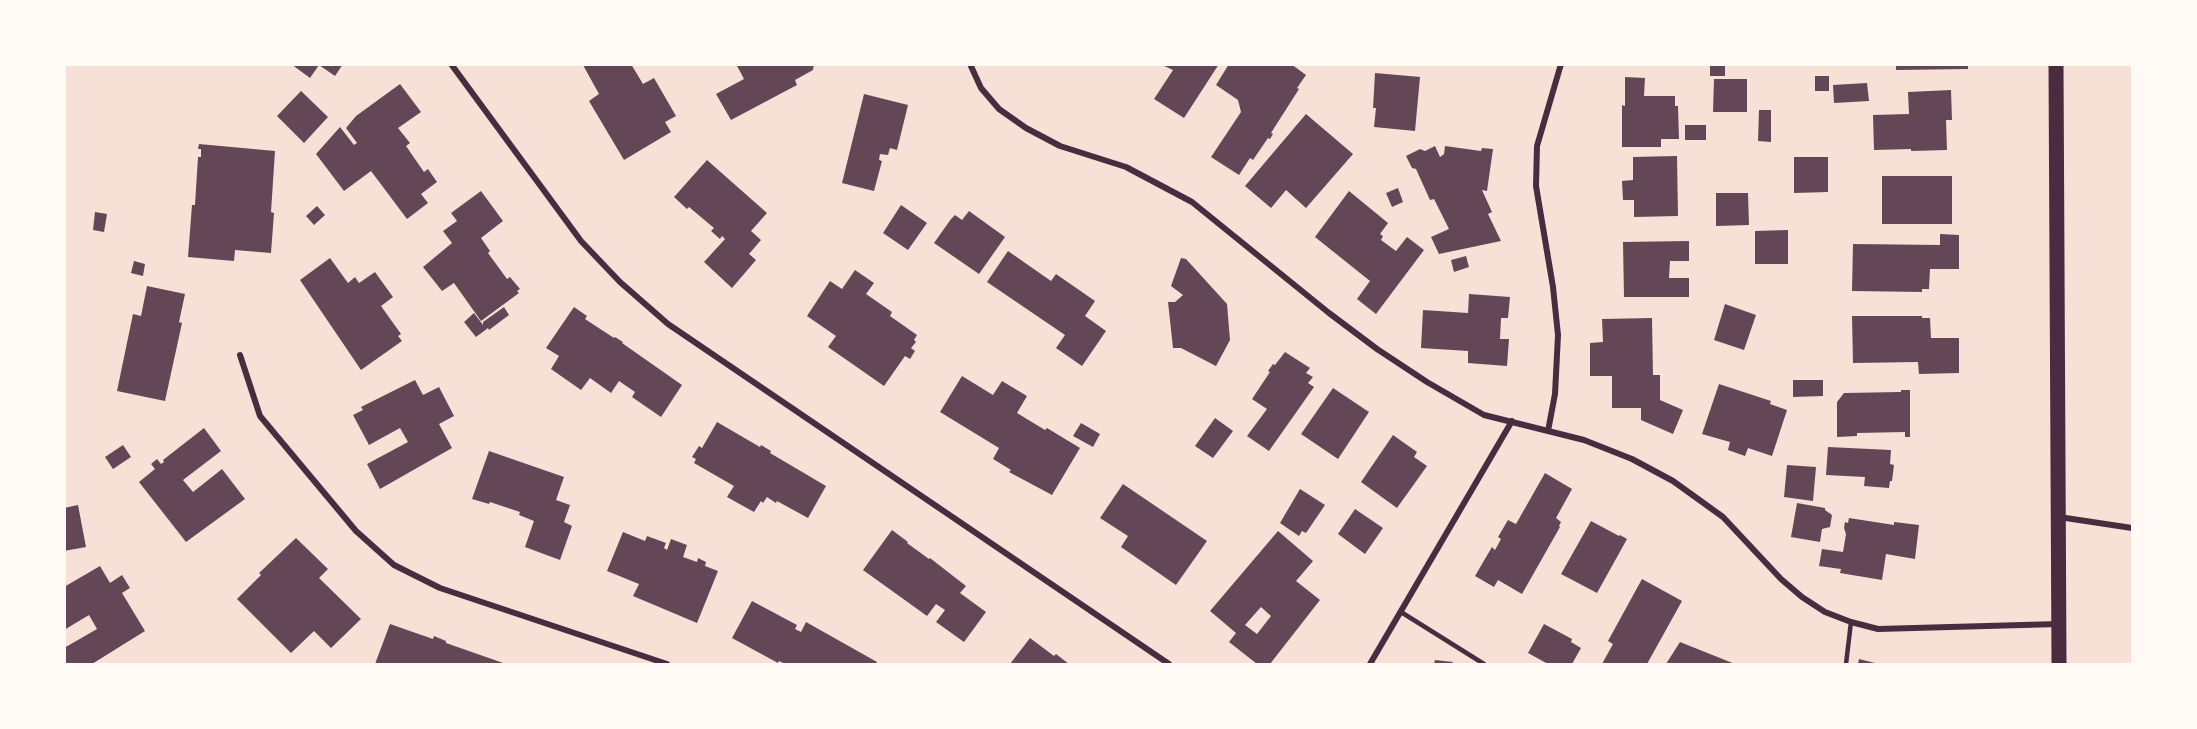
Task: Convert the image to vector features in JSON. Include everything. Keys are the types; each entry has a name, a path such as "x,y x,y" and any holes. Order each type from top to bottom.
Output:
{"main road":[{"path":"2056,64 2059,664"}],"street":[{"path":"451,64 581,241 643,303 668,324 1168,664"},
{"path":"970,64 981,88 999,108 1026,128 1060,146 1126,167 1192,202 1377,349 1427,382 1484,415 1584,440 1632,459 1672,481 1723,517 1781,579 1802,597 1825,612 1878,629 2060,624"},
{"path":"1548,430 1555,394 1558,335 1553,287 1536,186 1537,146 1561,64"},
{"path":"240,355 260,417 356,531 394,565 440,588 667,664"},
{"path":"1370,664 1512,421"},
{"path":"2058,517 2133,528"}],"lane":[{"path":"1401,612 1485,664"},
{"path":"1846,664 1851,622"}],"building":[{"path":"291,64 343,64 335,76 319,65 310,78"},
{"path":"584,64 631,64 643,84 654,78 676,116 665,122 671,132 624,160 589,101 599,94"},
{"path":"736,64 814,64 813,70 795,80 797,85 731,120 716,94 744,79"},
{"path":"1160,64 1219,64 1184,118 1154,99 1173,70"},
{"path":"1229,64 1291,64 1306,75 1271,133 1273,134 1270,139 1268,138 1253,160 1250,158 1239,175 1211,157 1241,112 1238,100 1216,85"},
{"path":"1896,64 1968,64 1968,69 1896,70"},
{"path":"1710,66 1725,66 1725,76 1710,76"},
{"path":"1375,73 1420,77 1415,131 1374,127"},
{"path":"1815,76 1829,76 1829,91 1815,91"},
{"path":"1625,77 1645,78 1644,96 1675,96 1675,106 1678,106 1679,139 1661,139 1661,147 1622,147"},
{"path":"1714,79 1747,79 1747,112 1713,112"},
{"path":"1867,83 1869,101 1834,103 1833,85"},
{"path":"400,84 421,112 398,128 410,143 406,146 424,172 428,169 437,182 421,194 428,203 407,219 371,171 344,191 316,154 340,127 354,145 357,143 346,128 356,116"},
{"path":"1951,90 1952,120 1946,120 1947,150 1874,150 1873,115 1909,114 1908,92"},
{"path":"301,91 328,117 304,143 277,116"},
{"path":"864,94 908,105 897,150 890,148 888,155 880,154 879,160 882,161 874,191 842,183"},
{"path":"1759,110 1771,110 1771,142 1758,141"},
{"path":"1306,114 1353,154 1306,208 1286,190 1271,208 1245,186"},
{"path":"1685,125 1706,125 1706,140 1685,140"},
{"path":"199,144 275,151 271,253 235,250 234,261 188,257 198,157 201,157"},
{"path":"1435,146 1440,157 1444,154 1445,146 1481,151 1482,148 1493,149 1487,191 1482,190 1492,212 1488,214 1501,241 1439,254 1431,237 1449,229 1434,199 1430,200 1416,169 1412,168 1406,156 1420,149 1425,151"},
{"path":"1677,156 1678,216 1634,217 1634,200 1623,200 1622,181 1633,180 1633,157"},
{"path":"1794,157 1828,157 1828,192 1794,193"},
{"path":"707,160 767,213 751,231 761,240 749,254 756,260 732,288 704,262 725,239 722,236 720,239 711,231 714,228 674,197"},
{"path":"1882,176 1952,176 1952,224 1882,224"},
{"path":"1398,188 1403,202 1392,207 1386,193"},
{"path":"481,191 503,221 481,238 490,251 488,253 507,279 510,277 520,289 517,291 519,293 481,321 454,283 442,291 423,267 452,243 443,231 457,221 451,213"},
{"path":"1349,191 1388,223 1380,234 1383,236 1381,240 1396,251 1407,237 1424,250 1376,314 1357,299 1370,281 1315,237"},
{"path":"1716,193 1748,193 1749,225 1716,226"},
{"path":"901,205 927,223 908,250 883,233"},
{"path":"317,206 325,215 314,225 306,216"},
{"path":"969,211 1005,237 979,274 934,243 955,215 962,220"},
{"path":"95,212 107,214 104,232 93,230"},
{"path":"1788,230 1788,264 1755,264 1755,231"},
{"path":"1940,234 1959,235 1959,269 1930,269 1929,289 1922,289 1922,292 1852,291 1853,244 1940,245"},
{"path":"1689,241 1689,261 1670,261 1669,278 1689,278 1689,297 1624,297 1623,242"},
{"path":"1008,251 1051,281 1056,274 1095,301 1085,316 1106,331 1082,366 1056,348 1065,335 987,282"},
{"path":"1466,256 1469,267 1454,272 1451,260"},
{"path":"330,258 348,283 355,277 359,283 375,272 393,297 381,306 401,334 398,336 402,341 361,370 300,280"},
{"path":"1181,258 1186,259 1227,304 1230,340 1216,366 1181,348 1173,348 1168,302 1175,302 1183,295 1171,286"},
{"path":"134,261 145,264 143,276 131,273"},
{"path":"855,270 874,283 866,294 892,312 890,316 917,335 914,340 916,342 911,348 915,351 910,359 905,356 884,386 828,347 836,336 807,316 830,281 842,289"},
{"path":"147,286 185,294 179,322 182,323 165,401 117,391 133,314 141,316"},
{"path":"1469,294 1510,297 1508,318 1501,318 1500,339 1509,339 1507,366 1468,363 1468,351 1421,348 1423,310 1468,313"},
{"path":"1725,304 1756,315 1744,350 1714,340"},
{"path":"504,307 509,315 476,337 464,322 474,313 483,325 483,322"},
{"path":"574,307 587,316 585,319 623,342 682,385 661,417 632,397 635,392 619,381 611,393 590,378 581,390 551,369 559,356 546,348"},
{"path":"1852,316 1930,318 1931,338 1959,338 1959,373 1919,374 1918,362 1853,363"},
{"path":"1652,318 1653,375 1660,375 1660,400 1683,410 1673,434 1641,420 1641,408 1612,408 1612,376 1590,376 1590,343 1603,342 1602,319"},
{"path":"1285,352 1310,368 1306,373 1313,377 1308,383 1314,387 1269,451 1247,436 1267,409 1252,399 1270,372 1268,371"},
{"path":"962,376 993,395 1002,381 1027,396 1017,413 1080,448 1052,495 1009,472 1011,470 993,459 999,448 940,412"},
{"path":"415,380 423,395 439,387 454,416 439,424 452,448 380,489 367,464 408,442 400,428 369,445 353,415 363,410 361,407"},
{"path":"1793,380 1823,380 1823,396 1793,397"},
{"path":"1719,384 1771,401 1770,404 1787,410 1772,456 1748,448 1745,456 1728,450 1730,442 1702,434"},
{"path":"1333,388 1369,412 1338,459 1301,434"},
{"path":"1901,390 1910,390 1910,437 1905,437 1905,432 1857,433 1857,436 1837,437 1837,402 1844,393 1901,392"},
{"path":"1215,418 1233,431 1213,458 1195,446"},
{"path":"717,422 760,447 761,445 771,451 770,453 826,486 808,518 767,497 763,503 761,501 754,512 727,497 734,486 694,463 696,459 692,457 699,446 702,448"},
{"path":"1081,423 1100,434 1093,447 1073,436"},
{"path":"204,428 221,451 183,480 193,492 222,469 245,499 186,542 139,482 155,469 151,464 157,459 161,464"},
{"path":"1393,435 1417,452 1414,457 1427,466 1397,508 1361,482"},
{"path":"123,445 131,457 113,469 105,457"},
{"path":"1828,447 1891,450 1890,464 1894,465 1889,488 1864,486 1865,477 1826,475"},
{"path":"489,451 564,477 556,500 570,505 564,522 572,526 560,560 525,547 534,521 519,515 520,512 490,502 489,504 472,499"},
{"path":"1787,465 1816,467 1813,501 1784,497"},
{"path":"1545,473 1572,489 1556,518 1561,522 1560,527 1522,594 1498,580 1494,587 1475,576 1492,547 1495,550 1501,539 1498,537 1508,520 1516,524"},
{"path":"1123,484 1207,541 1176,585 1121,547 1128,536 1100,518"},
{"path":"1300,489 1325,505 1306,533 1302,531 1299,536 1280,523"},
{"path":"1797,503 1825,508 1832,515 1830,527 1822,529 1820,542 1791,537"},
{"path":"78,505 86,547 64,551 64,508"},
{"path":"1355,509 1383,528 1365,554 1338,534"},
{"path":"1849,518 1894,525 1894,522 1919,525 1915,559 1886,554 1882,580 1840,573 1841,569 1819,566 1822,549 1843,552 1845,522 1848,523"},
{"path":"1591,521 1627,539 1597,593 1561,574"},
{"path":"892,530 966,586 960,593 986,612 964,642 936,622 945,610 936,604 927,616 863,570"},
{"path":"1278,531 1313,561 1296,581 1320,600 1270,664 1257,664 1229,642 1236,633 1210,611","holes":["1261,607 1271,616 1257,634 1245,625"]},
{"path":"623,532 645,541 647,536 666,543 664,548 667,550 671,539 687,545 683,557 697,562 698,558 706,562 705,566 718,571 697,623 633,596 639,584 607,571"},
{"path":"296,538 328,569 319,578 361,619 331,648 314,631 291,653 237,599 261,575 259,573"},
{"path":"100,566 110,583 122,575 130,588 122,593 145,631 92,664 64,664 64,648 97,629 89,615 64,630 64,587"},
{"path":"1642,579 1682,601 1647,664 1602,664 1613,644 1608,641"},
{"path":"752,601 797,625 795,629 801,632 806,622 877,662 876,664 785,664 779,661 778,663 732,638"},
{"path":"390,624 433,639 434,636 446,643 506,664 375,664"},
{"path":"1544,624 1572,639 1571,642 1581,648 1572,664 1548,664 1528,653"},
{"path":"1030,638 1054,656 1056,654 1069,664 1010,664"},
{"path":"1680,642 1735,664 1666,664"},
{"path":"1859,659 1879,664 1858,664"},
{"path":"1435,660 1453,662 1452,664 1434,664"}]}
